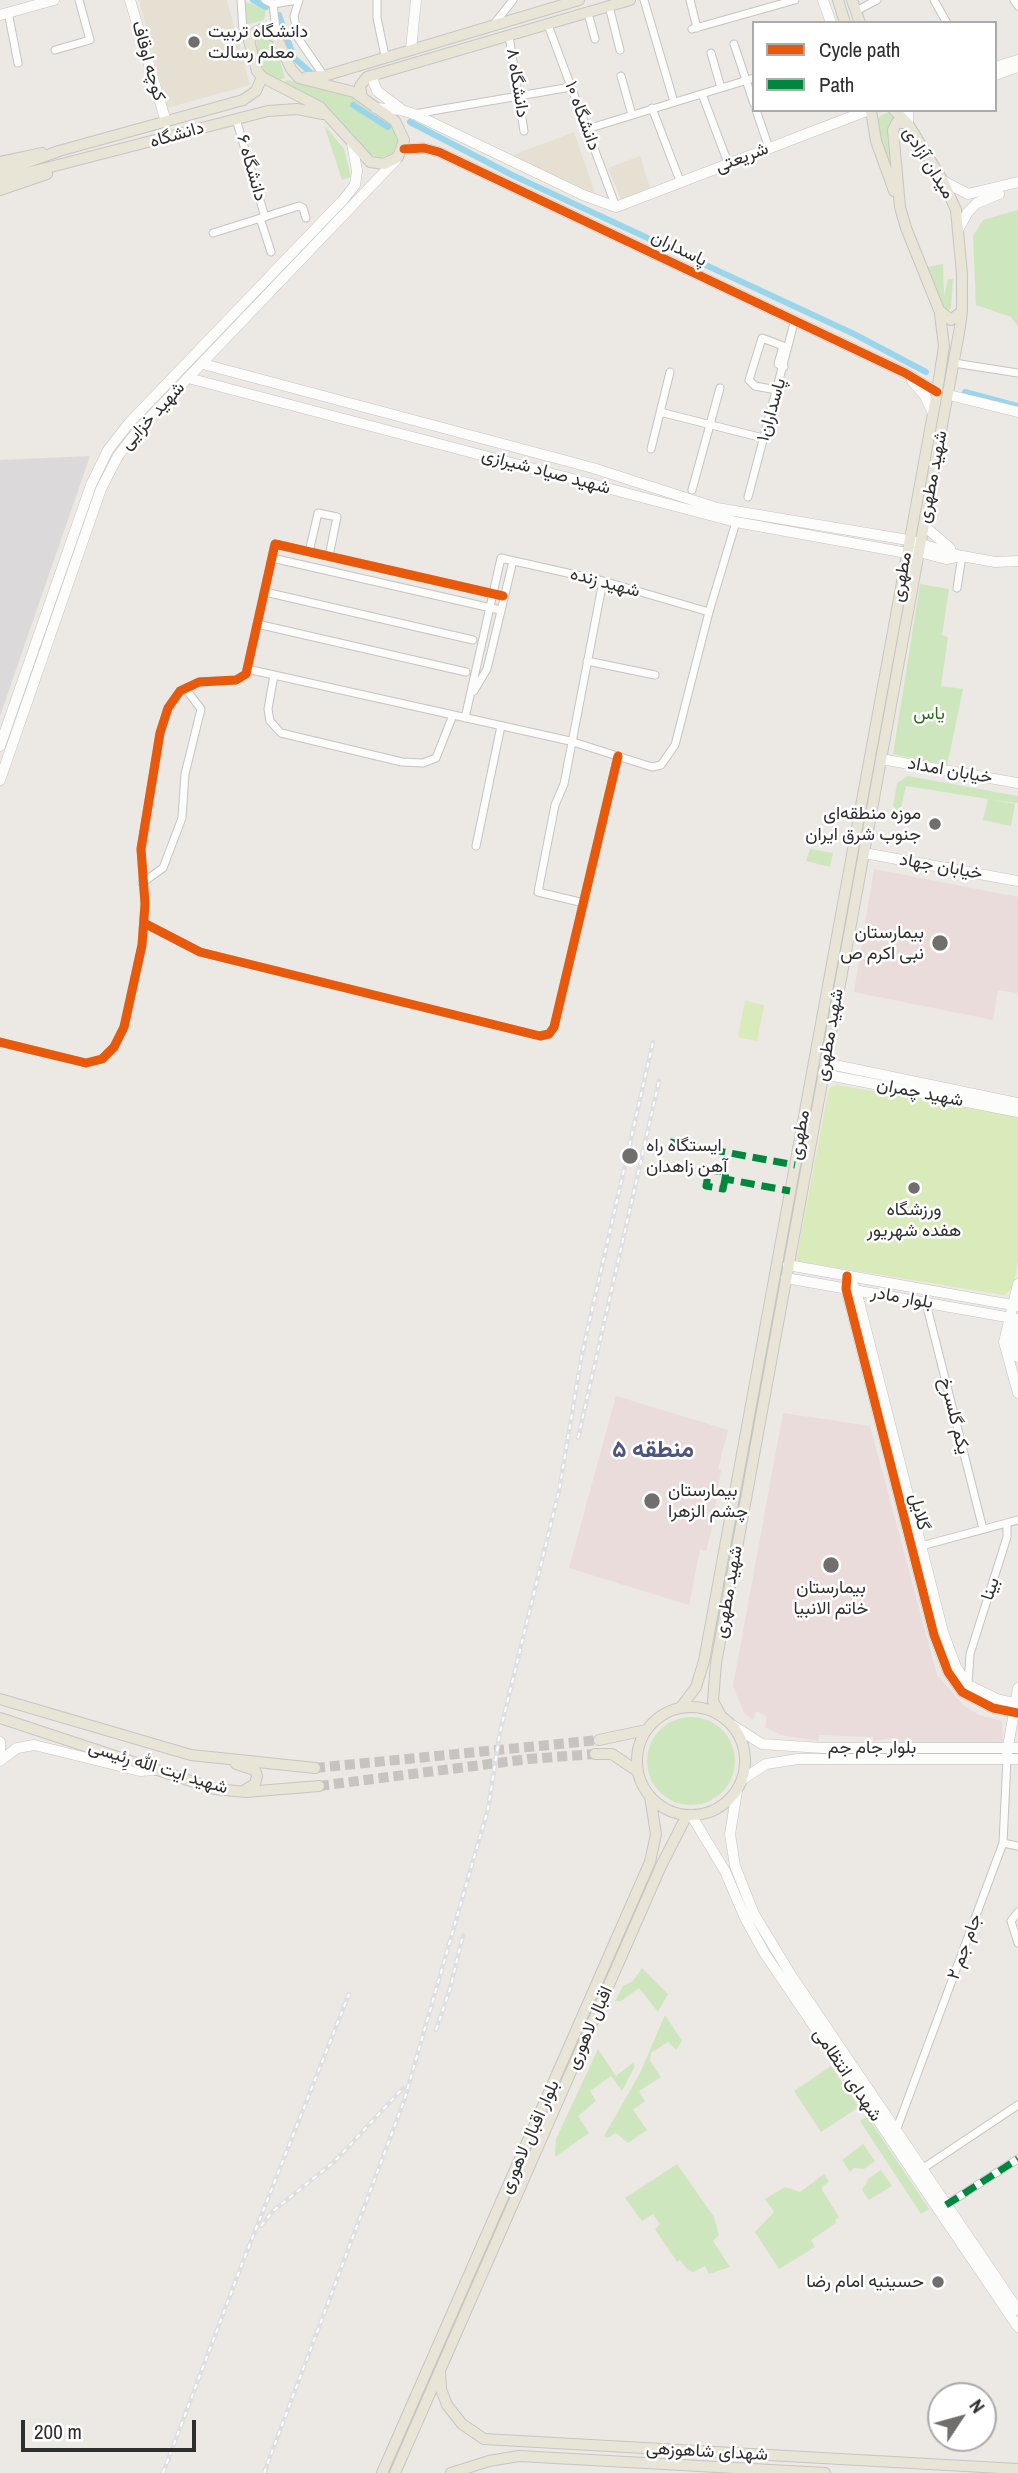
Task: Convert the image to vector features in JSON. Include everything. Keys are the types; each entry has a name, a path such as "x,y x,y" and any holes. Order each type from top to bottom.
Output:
{"main road":[{"path":"4,14 54,0"},
{"name":"کوچه اوقاف","path":"130,0 166,122"},
{"path":"411,49 416,0"},
{"path":"299,78 324,76 579,0"},
{"path":"362,97 360,86 363,80 374,75 630,0"},
{"path":"823,0 832,21"},
{"path":"838,0 844,21"},
{"path":"831,11 833,21"},
{"path":"262,29 277,38 291,69 299,78 362,97 400,127 401,153 390,163 376,164 365,158 329,115 312,102 262,77 257,71 248,41 254,33 262,29"},
{"path":"997,66 1018,60"},
{"path":"997,74 1018,67"},
{"path":"374,75 377,91 401,110"},
{"name":"دانشگاه","path":"25,169 59,151 243,100 256,91 262,77"},
{"name":"دانشگاه","path":"25,169 65,166 285,108 329,115"},
{"path":"376,108 414,114 583,195 616,207"},
{"name":"شریعتی","path":"616,207 865,112"},
{"path":"870,112 876,141 900,207"},
{"path":"896,112 908,124"},
{"path":"908,112 908,124"},
{"name":"میدان آزادی","path":"939,310 900,207 893,130 897,122 908,124 952,197 959,228 962,311"},
{"name":"شهید خزایی","path":"0,746 98,467 124,428 355,185 356,154 352,143"},
{"path":"0,162 59,151"},
{"name":"پاسداران","path":"401,153 439,152 794,323 905,373 937,392"},
{"name":"شهید خزایی","path":"0,780 108,472 128,440 401,153"},
{"path":"0,190 65,166"},
{"path":"0,172 25,169"},
{"path":"0,180 25,169"},
{"path":"943,181 968,194 1018,182"},
{"path":"959,228 977,203 1018,189"},
{"path":"939,310 951,320 962,311"},
{"path":"939,310 944,346 937,392 1018,412"},
{"name":"شهید مطهری","path":"722,1716 713,1701 714,1675 864,853 878,755 949,395 962,311"},
{"path":"215,335 223,343"},
{"name":"شهید صیاد شیرازی","path":"203,364 593,468 717,508 908,540 920,547"},
{"path":"905,373 925,396 933,413"},
{"name":"شهید صیاد شیرازی","path":"188,378 736,522 907,553 920,547"},
{"name":"مطهری","path":"681,1707 696,1686 704,1661 776,1269 878,755 908,540 937,392"},
{"path":"924,526 942,544 964,556 995,562 1018,561"},
{"path":"920,547 946,559 964,556"},
{"name":"خیابان امداد","path":"878,755 1018,783"},
{"name":"خیابان جهاد","path":"864,853 1018,881"},
{"name":"شهید چمران","path":"824,1069 1018,1103"},
{"name":"شهید چمران","path":"824,1069 1018,1112"},
{"path":"786,1278 776,1269 788,1265"},
{"name":"بلوار مادر","path":"788,1265 1016,1306"},
{"name":"گلایل","path":"847,1276 943,1632 956,1667 968,1685"},
{"name":"بلوار مادر","path":"786,1278 1015,1319"},
{"path":"1018,1284 1013,1339 1018,1357"},
{"name":"گلایل","path":"851,1289 934,1635 948,1672 962,1692 993,1708 1015,1708"},
{"path":"922,1289 926,1303"},
{"path":"1015,1319 1004,1342 1018,1393"},
{"path":"968,1685 1015,1708"},
{"path":"1013,1753 1018,1688"},
{"name":"شهید ایت الله رِئیسی","path":"0,1699 191,1755 315,1768"},
{"path":"695,1706 722,1716 732,1725 745,1750 743,1779 737,1791 715,1810 689,1815 660,1806 649,1796 637,1771 639,1742 646,1730 656,1719 681,1707 695,1706"},
{"name":"شهید ایت الله رِئیسی","path":"0,1718 215,1789 239,1792 319,1786"},
{"name":"بلوار جام جم","path":"732,1725 762,1744 1013,1753"},
{"path":"599,1740 646,1730"},
{"path":"0,1742 0,1756"},
{"path":"0,1761 17,1748 34,1745 140,1771 158,1769"},
{"name":"بلوار جام جم","path":"743,1779 765,1764 798,1759 1013,1753"},
{"path":"595,1754 612,1754 637,1771"},
{"path":"191,1755 255,1770 256,1784 239,1792"},
{"name":"شهدای انتظامی","path":"737,1791 730,1834 735,1866 754,1914 787,1977 1006,2301 1018,2310"},
{"name":"بلوار اقبال لاهوری","path":"382,2473 650,1862 656,1833 649,1796"},
{"name":"شهدای انتظامی","path":"689,1815 725,1871 745,1918 897,2131 918,2171 946,2205 1006,2301 1018,2327"},
{"name":"اقبال لاهوری","path":"394,2473 661,1866 689,1815"},
{"name":"شهدای شاهوزهی","path":"440,2369 441,2389 447,2405 462,2424 484,2439 1018,2469"},
{"name":"شهدای شاهوزهی","path":"451,2473 489,2461 519,2456 825,2473"}],"street":[{"path":"55,50 90,40 79,0"},
{"path":"241,0 243,30 248,41"},
{"path":"265,0 273,4 299,0 293,16 298,38 324,76"},
{"path":"377,0 377,18 385,56"},
{"path":"493,25 513,0"},
{"path":"644,0 674,102"},
{"path":"690,0 695,29 795,0"},
{"path":"760,0 763,10"},
{"path":"856,11 877,0"},
{"path":"934,0 946,21"},
{"path":"1014,0 1018,6"},
{"path":"273,4 277,38"},
{"path":"609,6 620,50"},
{"path":"589,13 595,39"},
{"path":"4,14 18,62"},
{"name":"دانشگاه ۱۰","path":"548,25 616,207"},
{"name":"دانشگاه ۸","path":"509,36 524,131"},
{"path":"587,130 750,79 734,44"},
{"path":"711,53 721,88"},
{"path":"621,76 632,115"},
{"path":"414,114 571,87"},
{"path":"702,93 728,163"},
{"path":"652,108 680,181"},
{"path":"757,112 769,148"},
{"name":"دانشگاه ۶","path":"236,119 271,252"},
{"path":"213,233 299,206 303,208 306,218"},
{"name":"پاسداران۱","path":"748,497 794,323"},
{"path":"771,389 755,386 749,380 762,338 783,346 778,364 784,367"},
{"path":"954,363 1018,373"},
{"path":"651,449 670,372"},
{"path":"692,490 720,388"},
{"path":"660,412 763,438"},
{"path":"309,552 318,513 337,517 330,572"},
{"path":"247,669 570,741 652,767 661,765 676,745 709,612 736,522"},
{"path":"0,1042 86,1063 102,1059 114,1047 124,1027 142,945 144,923 141,849 160,733 168,708 185,688 199,682 236,680 246,674 275,544 503,596"},
{"path":"957,589 964,556"},
{"path":"272,558 500,610"},
{"name":"شهید زنده","path":"493,594 500,558 603,580 709,612"},
{"path":"470,697 487,669 513,561"},
{"path":"584,903 538,892 603,580"},
{"path":"265,593 473,640"},
{"path":"465,718 493,594"},
{"path":"257,624 466,672"},
{"path":"482,642 493,644"},
{"path":"587,661 655,675"},
{"path":"274,675 268,709 270,721 281,733 389,759 423,763 436,758 453,715"},
{"path":"142,883 163,868 182,818 185,774 201,709 185,688"},
{"path":"477,846 501,726"},
{"path":"144,923 200,952 540,1036 549,1034 554,1027 618,756"},
{"name":"یکم گلسرخ","path":"926,1303 983,1529"},
{"path":"921,1546 1018,1520"},
{"name":"بینا","path":"968,1685 970,1654 1007,1537 1007,1523"},
{"path":"956,1667 970,1654"},
{"name":"جام جم ۲","path":"897,2131 1003,1843 1013,1753"},
{"path":"1003,1843 1018,1846"},
{"path":"1018,1912 1011,1922 1018,1943"},
{"path":"918,2171 1018,2105"},
{"path":"946,2205 1018,2159"}],"shaded area":[{"name":"دانشگاه تربیت معلم رسالت","path":"139,0 227,0 250,85 167,108"},
{"path":"574,132 595,193 591,196 510,156"},
{"path":"640,156 650,188 621,199 608,168"},
{"path":"90,456 0,716 0,460"},
{"name":"بیمارستان نبی اکرم ص","path":"874,869 1018,897 1018,993 998,990 993,1020 854,992"},
{"name":"بیمارستان چشم الزهرا","path":"616,1396 728,1430 718,1469 721,1470 711,1532 706,1551 700,1549 689,1605 569,1568"},
{"name":"بیمارستان خاتم الانبیا","path":"783,1413 870,1426 937,1675 963,1705 979,1715 1002,1721 1003,1743 894,1743 893,1738 873,1741 873,1737 819,1735 818,1741 781,1735 765,1727 767,1716 756,1711 753,1720 744,1713 733,1686"}],"green space":[{"path":"240,0 266,9 264,20 245,25"},
{"path":"265,34 274,40 285,78 273,82 265,76 256,44 258,37"},
{"path":"288,80 349,96 393,127 399,138 392,154 381,158 368,154 327,106 276,84"},
{"path":"889,112 895,119 888,139 895,183 880,142 877,121 880,116"},
{"path":"324,125 344,149 351,177 342,180"},
{"path":"1018,210 1018,326 1011,317 976,305 973,236 983,220"},
{"path":"943,264 944,296 948,279 953,279 951,308 948,311 944,308 928,267"},
{"name":"یاس","path":"920,584 949,589 942,635 948,637 941,686 963,689 947,766 893,754"},
{"path":"908,776 1018,796 1018,803 991,800 1015,804 1011,826 983,820 988,799 906,786 900,811 897,810 893,806 897,783"},
{"path":"810,849 833,853 830,867 806,861"},
{"path":"745,1001 764,1005 757,1041 738,1037"},
{"name":"ورزشگاه هفده شهریور","path":"837,1085 1018,1117 1018,1260 1013,1288 1004,1295 796,1261 829,1088"},
{"path":"682,1717 700,1717 716,1724 728,1736 735,1752 735,1770 728,1786 716,1798 700,1805 682,1805 666,1798 654,1786 647,1770 647,1752 654,1736 666,1724"},
{"path":"642,1968 668,1994 658,2012 639,1988 621,2001 615,2001 623,1986 633,1981"},
{"path":"665,2015 682,2041 676,2050 668,2042 651,2053 650,2061 661,2077 639,2091 645,2101 633,2110 647,2130 628,2143 616,2133 607,2138 604,2136 640,2073"},
{"path":"598,2049 616,2076 633,2063 635,2066 622,2091 611,2076 590,2091 596,2101 578,2116 589,2133 555,2157 556,2139"},
{"path":"831,2066 859,2107 821,2132 794,2091"},
{"path":"867,2116 929,2209 921,2214 860,2121"},
{"path":"863,2144 875,2161 864,2169 854,2168 850,2172 842,2160"},
{"path":"677,2164 714,2217 719,2235 713,2241 730,2267 709,2274 705,2266 693,2272 687,2269 680,2260 677,2262 655,2229 660,2224 653,2214 642,2221 625,2198"},
{"path":"881,2170 892,2186 869,2200 862,2190 869,2178"},
{"path":"824,2174 829,2181 821,2188 839,2217 835,2220 836,2223 811,2240 815,2247 779,2269 755,2232 774,2212 765,2199 785,2187 800,2192"}],"waterway":[{"path":"253,0 266,7"},
{"path":"279,15 294,58 309,71"},
{"path":"353,105 388,127"},
{"path":"410,122 512,175 854,334 926,372"},
{"path":"965,392 1018,406"}],"tunnel":[{"path":"315,1768 599,1740"},
{"path":"319,1786 528,1759 595,1754"}],"railway":[{"path":"264,2473 404,2101 488,1809 500,1732 559,1491 582,1354 653,1042"},
{"path":"578,1438 659,1081"},
{"path":"436,2030 450,1989 463,1935"},
{"path":"163,2473 349,1994"},
{"path":"261,2226 273,2211 335,2161 403,2088"}],"marked path":[{"path":"670,1142 795,1165"},
{"path":"725,1179 723,1189 706,1186 709,1170 726,1172 725,1179 790,1191"},
{"path":"946,2205 1018,2159"}],"cycle path":[{"path":"404,149 424,148 439,152 905,373 937,392"},
{"path":"0,1042 86,1063 102,1059 114,1047 124,1027 142,945 145,904 141,849 160,733 168,708 180,691 199,682 236,680 246,674 275,544 503,596"},
{"path":"144,923 200,952 540,1036 549,1034 554,1027 618,756"},
{"path":"847,1276 846,1289 934,1635 948,1672 962,1692 993,1708 1018,1713"}],"place":[{"name":"دانشگاه تربیت معلم رسالت","path":"194,42"},
{"name":"موزه منطقه‌ای جنوب شرق ایران","path":"935,824"},
{"name":"بیمارستان نبی اکرم ص","path":"940,943"},
{"name":"ایستگاه راه آهن زاهدان","path":"630,1156"},
{"name":"ورزشگاه هفده شهریور","path":"914,1188"},
{"name":"بیمارستان چشم الزهرا","path":"652,1501"},
{"name":"بیمارستان خاتم الانبیا","path":"831,1565"},
{"name":"حسینیه امام رضا","path":"938,2282"}],"district":[{"name":"منطقه ۵","path":"653,1451"}]}
